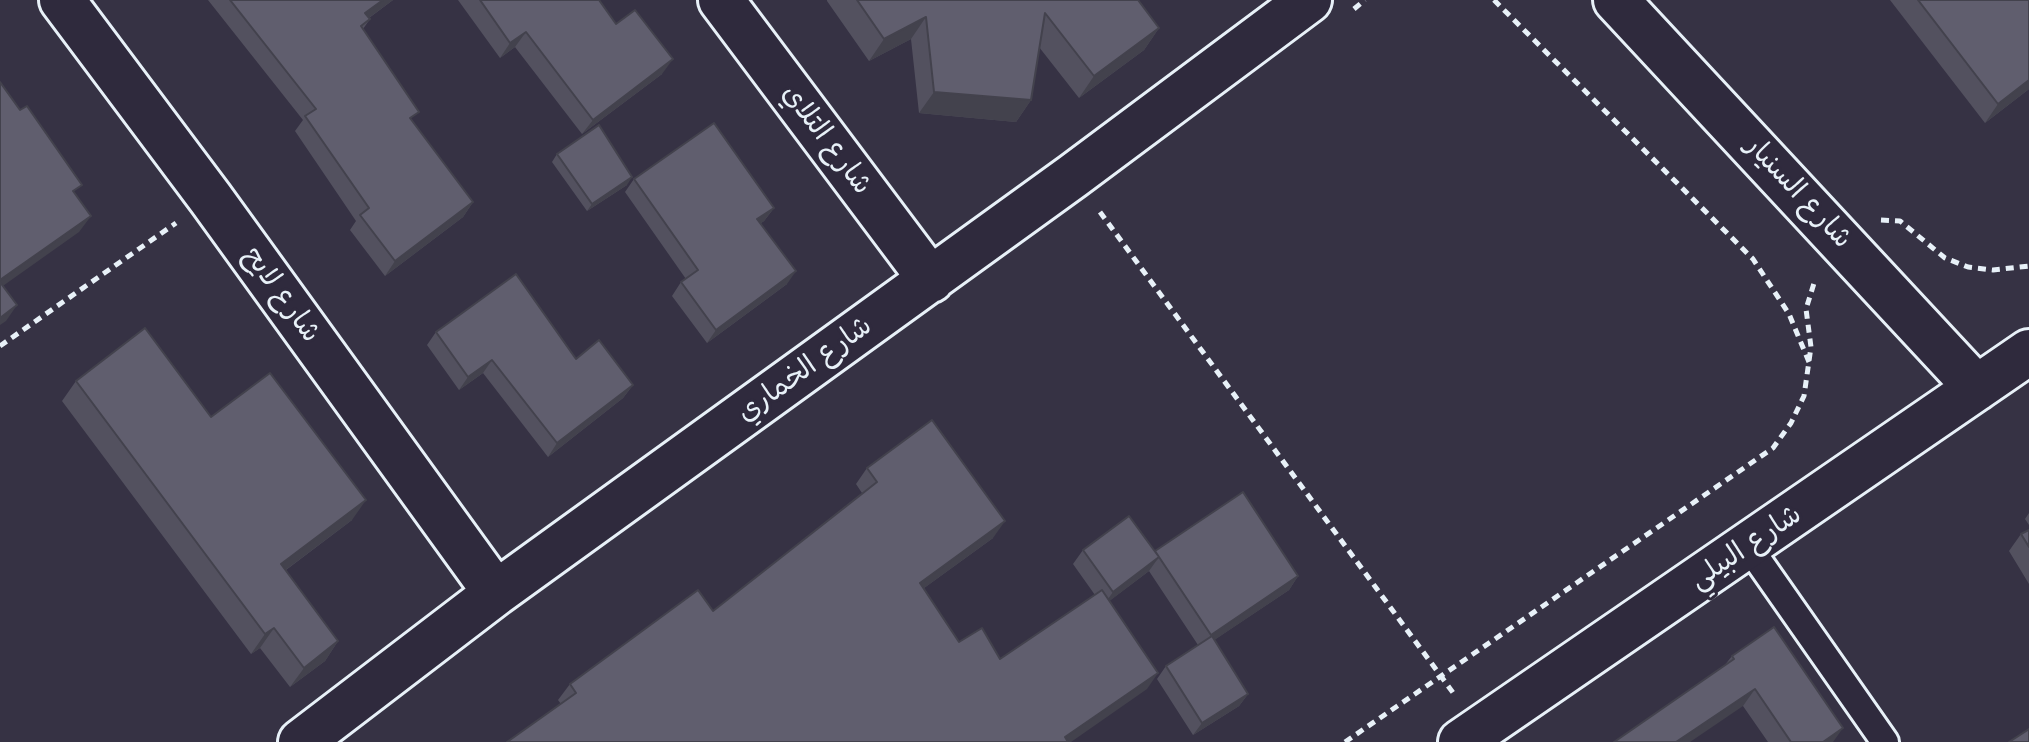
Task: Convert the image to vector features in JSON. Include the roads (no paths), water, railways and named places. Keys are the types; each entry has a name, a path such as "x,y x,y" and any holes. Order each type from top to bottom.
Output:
{"street":[{"name":"شارع لايح","path":"62,0 211,199 496,593"},
{"name":"شارع التلاي","path":"721,0 931,280"},
{"name":"شارع الخماري","path":"301,742 496,593 931,280 1309,0"},
{"name":"شارع السنيار","path":"1616,0 1977,388"},
{"name":"شارع البيلي","path":"1470,736 2029,352"}],"lane":[{"path":"1748,546 1885,742"}]}
